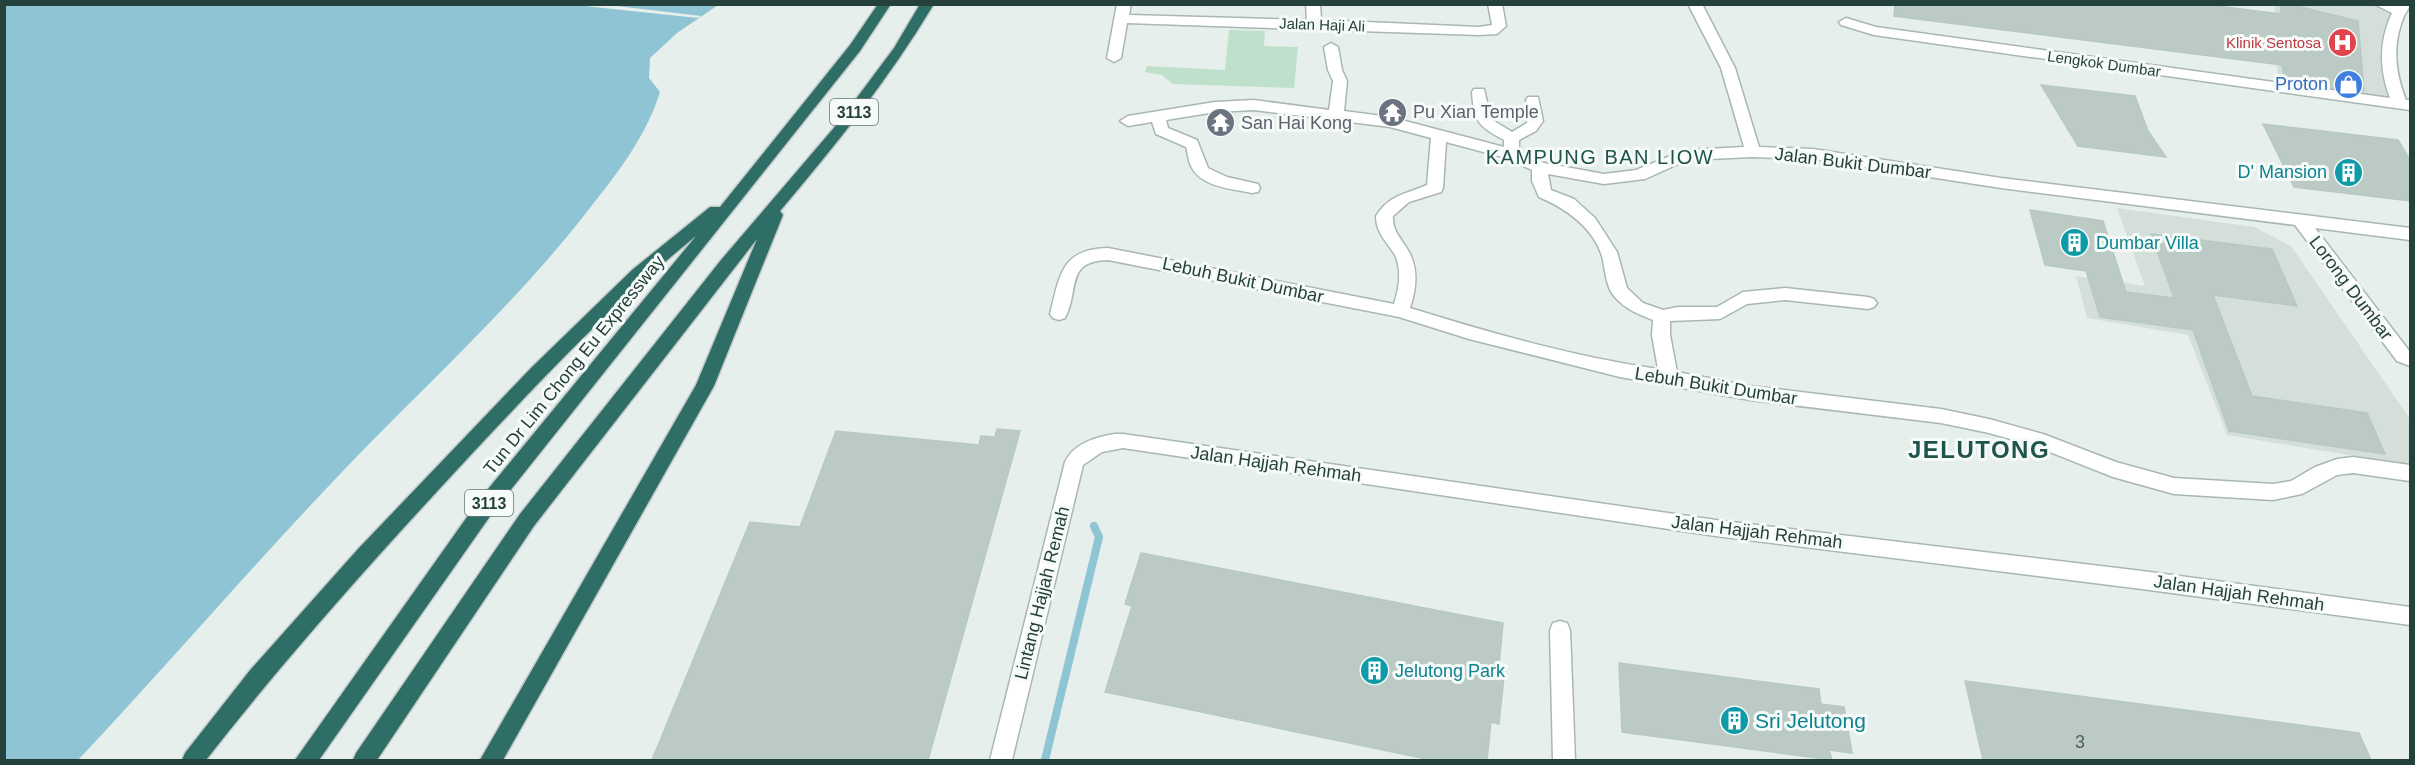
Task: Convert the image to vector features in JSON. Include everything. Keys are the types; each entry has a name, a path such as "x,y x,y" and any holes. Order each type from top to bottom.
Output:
{"highway":[{"name":"Tun Dr Lim Chong Eu Expressway","path":"306,760 486,506 743,189 855,48 885,4"},
{"name":"3113","path":"363,760 527,520 727,264 843,126 900,49 927,4"},
{"path":"193,760 260,676 365,555 537,373 638,274 743,189"},
{"path":"491,760 705,386 781,199"}],"street":[{"path":"1313,4 1314,25"},
{"name":"Jalan Haji Ali","path":"1123,12 1314,25 1492,31 1499,26 1495,4"},
{"path":"1695,4 1728,68 1753,152"},
{"path":"2380,4 2402,8"},
{"name":"Lengkok Dumbar","path":"2402,8 2387,54 2391,84 2407,108"},
{"path":"1114,58 1123,12"},
{"name":"Lengkok Dumbar","path":"1846,22 1874,31 2365,100 2407,108"},
{"path":"1331,47 1335,70 1340,81 1336,116"},
{"path":"1479,92 1480,117 1484,122 1512,138"},
{"path":"1512,138 1533,127 1537,120 1533,100"},
{"name":"Jalan Bukit Dumbar","path":"1128,121 1215,107 1254,105 1389,122 1511,154 1540,167 1604,179 1639,175 1685,155 1753,152 1813,154 2001,183 2410,234"},
{"path":"1158,117 1161,132 1190,142 1194,146 1201,171 1212,177 1252,188"},
{"path":"1400,311 1407,295 1405,258 1386,231 1384,221 1391,206 1398,201 1435,188 1439,135"},
{"path":"1511,154 1512,138"},
{"path":"1540,167 1540,181 1545,193 1580,212 1609,252 1619,291 1637,307 1662,317 1678,313 1720,313 1743,298 1785,294 1868,303"},
{"name":"Lorong Dumbar","path":"2300,220 2407,358"},
{"name":"Lebuh Bukit Dumbar","path":"1059,314 1075,262 1082,256 1092,253 1149,261 1400,311 1469,333 1620,370 1749,393 1941,416 1989,426 2036,439 2113,468 2174,486 2273,492 2295,488 2322,472 2337,467 2353,465 2410,473"},
{"path":"1662,317 1661,335 1669,377"},
{"name":"Jalan Hajjah Rehmah","path":"1105,442 1134,443 1716,528 2142,580 2410,616"},
{"name":"Lintang Hajjah Remah","path":"1001,760 1074,462 1085,450 1105,442"},
{"path":"1560,630 1564,760"}],"shaded area":[{"path":"2380,4 2399,11 2390,37 2400,104 2278,88 2275,5"},
{"path":"2117,208 2254,227 2291,246 2410,419 2410,465 2227,435 2188,335 2087,318 2076,276 2145,286"}],"green space":[{"path":"1229,30 1265,31 1264,46 1298,47 1294,88 1173,84 1162,75 1145,72 1147,66 1225,70"}],"water":[{"path":"4,5 718,5 677,33 650,58 649,78 660,92 648,122 623,165 564,240 503,308 308,508 78,760 5,760"}],"pier":[{"path":"575,5 609,5 701,16 698,18"}],"building":[{"path":"1895,4 2202,4 2281,14 2281,4 2289,4 2358,21 2364,91 2285,81 2282,65 1894,16"},
{"path":"2041,85 2135,96 2148,131 2166,157 2078,146"},
{"name":"D' Mansion","path":"2263,124 2398,140 2410,160 2410,201 2294,187"},
{"path":"2030,210 2103,221 2126,292 2174,298 2151,234 2272,249 2297,306 2213,295 2252,396 2367,413 2385,454 2229,431 2193,330 2100,317 2086,271 2045,265"},
{"path":"997,429 1020,431 928,760 652,760 750,522 800,527 836,431 979,445 981,436 995,437"},
{"path":"1141,553 1503,623 1499,666 1505,667 1499,724 1491,722 1487,760 1431,760 1105,692 1132,606 1125,604"},
{"name":"Sri Jelutong","path":"1619,663 1819,689 1821,704 1844,707 1852,753 1829,750 1832,760 1622,732"},
{"path":"1965,681 2359,733 2371,760 1983,760"}],"waterway":[{"path":"1045,760 1099,537 1094,526"}],"place":[{"name":"Klinik Sentosa","path":"2342,43"},
{"name":"Proton","path":"2349,84"},
{"name":"Pu Xian Temple","path":"1392,112"},
{"name":"San Hai Kong","path":"1220,123"},
{"name":"D' Mansion","path":"2348,172"},
{"name":"Dumbar Villa","path":"2075,243"},
{"name":"Jelutong Park","path":"1374,671"},
{"name":"Sri Jelutong","path":"1734,721"}],"district":[{"name":"KAMPUNG BAN LIOW","path":"1600,157"},
{"name":"JELUTONG","path":"1979,450"}]}
